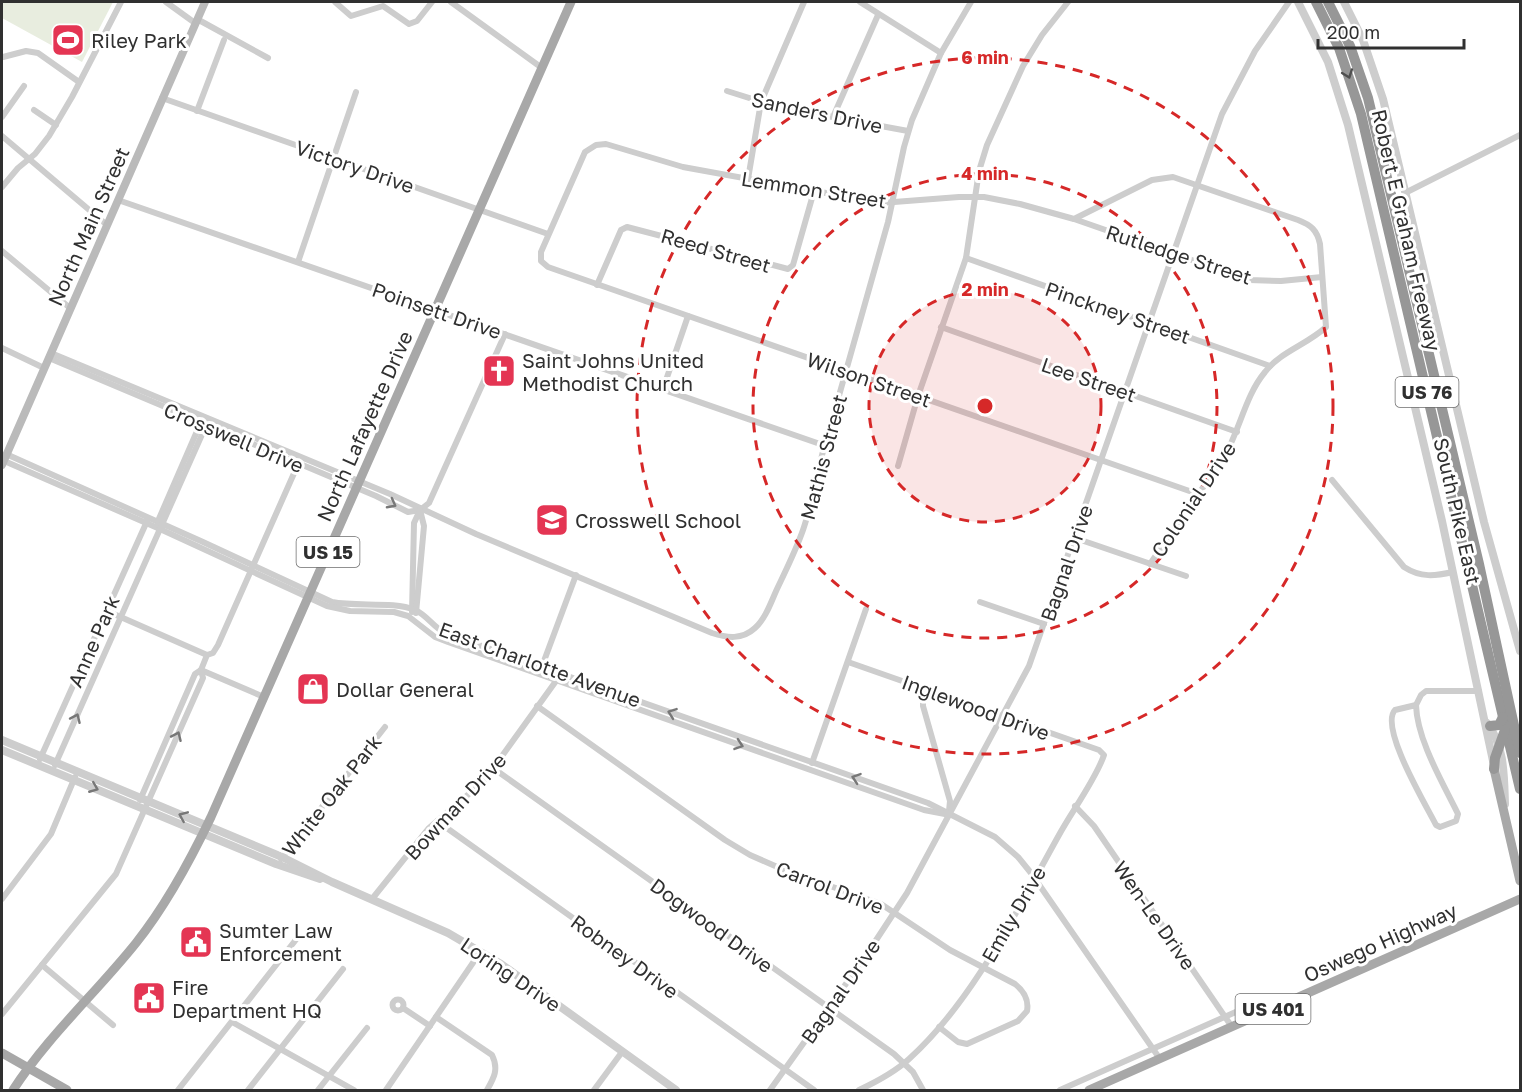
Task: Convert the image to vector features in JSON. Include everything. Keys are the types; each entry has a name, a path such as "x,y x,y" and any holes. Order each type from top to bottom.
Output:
{"highway":[{"name":"Robert E Graham Freeway","path":"1316,2 1339,48 1361,114 1515,720 1521,789"},
{"name":"Robert E Graham Freeway","path":"1328,2 1350,46 1368,98 1479,564 1521,753"},
{"path":"1487,723 1499,725 1515,720"},
{"path":"1494,769 1505,729 1515,720"}],"main road":[{"name":"North Main Street","path":"3,460 205,2"},
{"name":"North Lafayette Drive","path":"12,1090 84,1000 135,944 161,909 186,868 205,830 571,2"},
{"name":"South Pike East","path":"1494,769 1521,881"},
{"name":"Oswego Highway","path":"1089,1090 1521,899"},
{"path":"2,1053 67,1090"}],"street":[{"path":"2,187 18,168 35,154 56,124 121,2"},
{"path":"166,2 196,21 268,58"},
{"path":"335,2 351,16 383,6 409,24 417,21 432,2"},
{"path":"451,2 542,68"},
{"path":"748,178 761,102 804,2"},
{"path":"860,2 942,53"},
{"name":"Mathis Street","path":"749,632 768,611 798,542 892,202 908,131 942,53 971,2"},
{"path":"898,466 918,396 966,258 981,163 1010,92 1031,52 1068,2"},
{"name":"Bagnal Drive","path":"770,1090 894,913 1029,666 1217,126 1233,90 1255,51 1289,2"},
{"name":"South Pike East","path":"1298,2 1320,42 1343,106 1453,572 1487,723 1494,769"},
{"path":"1344,2 1363,40 1380,88 1484,522 1521,651"},
{"path":"833,117 879,15"},
{"path":"197,111 224,40"},
{"path":"3,57 27,51 38,53 79,82"},
{"path":"2,117 24,86"},
{"name":"Sanders Drive","path":"727,91 761,102 908,131"},
{"path":"298,262 356,92"},
{"name":"Victory Drive","path":"162,98 548,234"},
{"path":"34,110 56,124"},
{"path":"1405,193 1521,135"},
{"path":"2,136 107,225"},
{"name":"Lemmon Street","path":"548,234 581,158 591,147 606,144 676,165 881,203 976,197 1005,200 1074,219"},
{"path":"1074,219 1156,179 1173,177 1311,226 1318,234 1322,277"},
{"name":"Reed Street","path":"597,285 619,234 627,227 788,269 793,265 814,191"},
{"name":"Poinsett Drive","path":"118,200 823,446"},
{"name":"Rutledge Street","path":"1074,219 1258,281 1322,277"},
{"name":"Wilson Street","path":"548,234 541,252 541,261 548,267 1198,494"},
{"path":"2,251 70,308"},
{"name":"Pinckney Street","path":"966,258 1270,366"},
{"name":"Colonial Drive","path":"1150,564 1224,457 1262,375 1270,366 1326,327 1322,277"},
{"path":"663,389 688,316"},
{"name":"Lee Street","path":"941,327 1237,432"},
{"path":"412,619 424,526 420,510 429,503 505,334"},
{"path":"2,348 44,368"},
{"name":"Crosswell Drive","path":"50,355 358,485 408,512 420,510 722,637 734,637 749,632"},
{"name":"Anne Park","path":"55,767 206,422"},
{"name":"East Charlotte Avenue","path":"3,460 160,525 340,610 394,612 412,619 441,640 924,810 949,815"},
{"path":"2,1014 116,874 195,674 201,670 207,656 215,651 299,460"},
{"path":"1332,480 1404,567 1416,574 1426,576 1453,572"},
{"name":"Anne Park","path":"39,761 147,520"},
{"path":"1075,538 1186,576"},
{"path":"539,675 576,575"},
{"name":"East Charlotte Avenue","path":"309,595 340,603 414,610 444,633 928,803 999,840 1018,857 1035,878 1160,1059"},
{"path":"980,602 1044,624"},
{"path":"813,763 866,609"},
{"path":"107,611 207,656"},
{"name":"Inglewood Drive","path":"848,662 1104,753"},
{"path":"201,670 264,697"},
{"name":"Bowman Drive","path":"372,899 437,820 475,790 556,681"},
{"path":"923,688 923,706 950,801 949,815"},
{"path":"1416,705 1395,710 1391,716 1392,723 1397,747 1436,825 1440,827 1456,820 1458,814 1422,734 1416,705 1420,695 1426,691 1479,691"},
{"name":"Carrol Drive","path":"537,706 738,848 782,869 881,904 950,950 1022,990 1028,1004 1024,1016 1008,1027 967,1044 958,1042 939,1027"},
{"name":"South Pike East","path":"1487,723 1499,747 1504,768 1505,812"},
{"name":"White Oak Park","path":"279,861 385,727"},
{"name":"Loring Drive","path":"2,741 39,761"},
{"name":"Loring Drive","path":"2,750 55,767 332,882 448,933 481,951 676,1090"},
{"name":"Emily Drive","path":"904,1063 939,1027 1008,927 1104,757 1104,753"},
{"name":"Dogwood Drive","path":"493,768 904,1063 916,1076 923,1090"},
{"path":"2,899 51,834 76,776"},
{"name":"Wen-Le Drive","path":"1075,806 1094,826 1232,1027"},
{"name":"Robney Drive","path":"437,820 814,1090"},
{"path":"178,1090 298,938"},
{"path":"386,1090 481,951"},
{"path":"42,965 113,1025"},
{"path":"248,1090 343,969"},
{"path":"1060,1090 1256,1003"},
{"path":"403,1008 430,1026"},
{"path":"436,1017 492,1055 496,1064 496,1072 487,1090"},
{"path":"232,1022 354,1090"},
{"path":"318,1090 367,1028"},
{"path":"594,1090 622,1052"},
{"path":"859,1090 904,1063"}],"shaded area":[{"name":"Riley Park","path":"2,2 113,2 82,62 2,18"}],"place":[{"name":"Riley Park","path":"68,40"},
{"name":"Saint Johns United Methodist Church","path":"499,371"},
{"name":"Crosswell School","path":"552,520"},
{"name":"Dollar General","path":"313,689"},
{"name":"Sumter Law Enforcement","path":"196,942"},
{"name":"Fire Department HQ","path":"149,998"}]}
